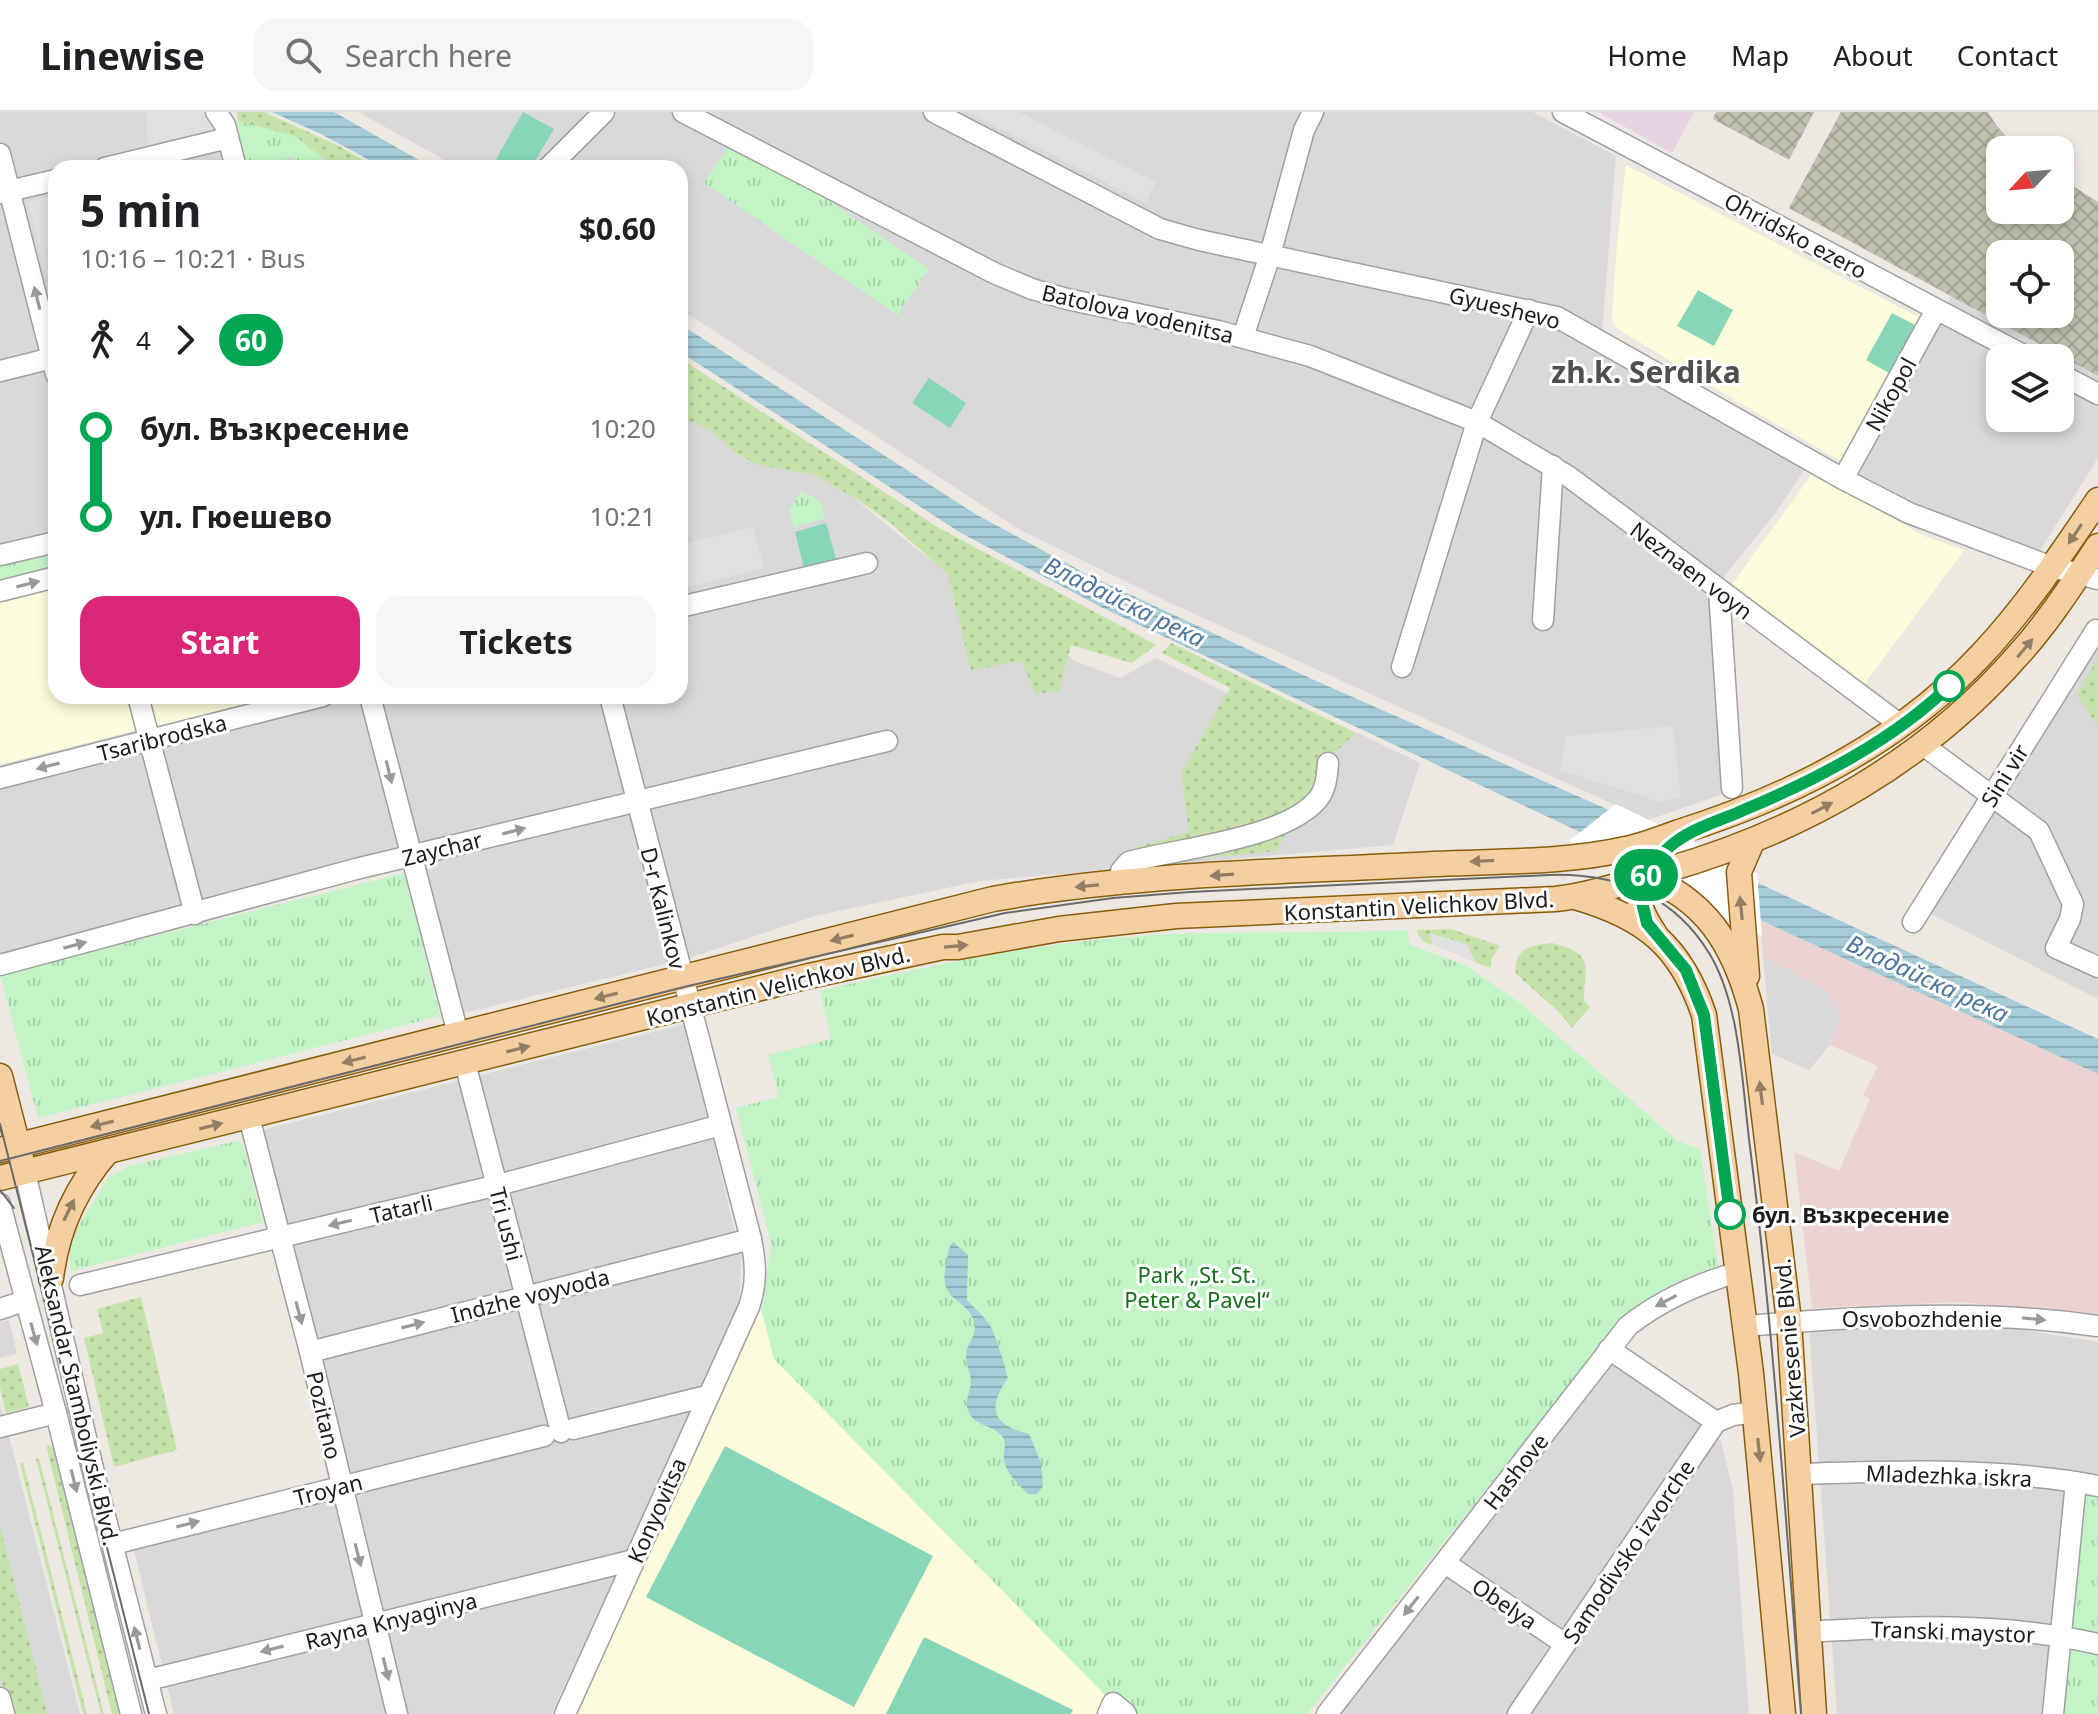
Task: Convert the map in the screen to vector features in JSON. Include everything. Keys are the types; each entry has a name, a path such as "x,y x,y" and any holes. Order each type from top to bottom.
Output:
{"main road":[{"path":"1560,857 1625,849 1699,826 1764,801 1826,772 1902,726 1938,697 2008,625 2098,500"},
{"path":"1573,897 1752,842 1848,795 1923,745 2000,675 2089,576 2098,546"},
{"path":"1657,936 1647,923 1639,890 1650,866 1699,826"},
{"path":"1751,1009 1739,881 1741,865 1752,842"},
{"name":"Konstantin Velichkov Blvd.","path":"9,1147 924,918 1025,886 1560,857"},
{"name":"Vazkresenie Blvd.","path":"1560,857 1612,866 1678,891 1719,932 1737,965 1751,1009 1789,1321 1814,1714"},
{"name":"Konstantin Velichkov Blvd.","path":"0,1178 689,1006 943,947 1121,921 1573,897"},
{"name":"Vazkresenie Blvd.","path":"1573,897 1611,910 1657,936 1686,970 1704,1015 1755,1412 1783,1714"},
{"name":"Aleksandar Stamboliyski Blvd.","path":"0,1076 9,1147 25,1172"},
{"path":"51,1278 54,1254 67,1212 108,1151"}],"street":[{"path":"556,160 604,112"},
{"name":"Batolova vodenitsa","path":"683,112 982,267 1032,289 1243,337 1310,356 1477,422"},
{"name":"Gyueshevo","path":"934,112 1160,229 1529,310 1569,323 1843,479 1937,525 2052,567 2089,576"},
{"path":"1243,337 1270,255 1300,142 1313,112"},
{"name":"Ohridsko ezero","path":"1563,112 2002,344"},
{"path":"127,160 223,125 234,160"},
{"path":"0,154 5,192 48,339"},
{"path":"5,192 48,182"},
{"path":"1402,667 1477,422 1529,310"},
{"name":"Nikopol","path":"1843,479 1936,310"},
{"path":"0,371 48,364"},
{"path":"2074,381 2098,394"},
{"name":"Neznaen voyn","path":"1477,422 1553,466 1902,726"},
{"path":"1543,620 1553,466"},
{"path":"0,555 48,544"},
{"path":"688,605 867,563"},
{"path":"0,591 48,579"},
{"path":"1719,590 1732,788"},
{"name":"Sini vir","path":"1913,922 2096,630"},
{"path":"140,704 195,914"},
{"name":"Tsaribrodska","path":"0,778 292,704"},
{"path":"372,704 458,1034"},
{"name":"D-r Kalinkov","path":"612,704 751,1239 756,1264 755,1286 749,1307"},
{"name":"Zaychar","path":"0,965 411,856 887,741"},
{"path":"1923,745 2039,831 2071,896 2073,912 2056,948 2098,967"},
{"path":"1121,883 1123,865 1129,862 1269,828 1297,816 1324,790 1328,763"},
{"name":"Tri ushi","path":"465,1063 559,1432"},
{"name":"Pozitano","path":"249,1117 310,1352 397,1714"},
{"name":"Tatarli","path":"80,1285 498,1185 721,1125"},
{"name":"Aleksandar Stamboliyski Blvd.","path":"25,1172 156,1714"},
{"name":"Aleksandar Stamboliyski Blvd.","path":"0,1204 131,1714"},
{"name":"Indzhe voyvoda","path":"310,1352 751,1239"},
{"name":"Hashove","path":"1327,1714 1628,1326 1658,1304 1705,1282 1738,1272"},
{"path":"0,1309 24,1301"},
{"name":"Konyovitsa","path":"565,1714 749,1307"},
{"name":"Osvobozhdenie","path":"1745,1326 1932,1314 2098,1326"},
{"path":"1609,1349 1716,1422 1733,1415 1755,1412"},
{"name":"Troyan","path":"113,1544 707,1396"},
{"path":"0,1427 56,1413"},
{"name":"Samodivsko izvorche","path":"1518,1714 1716,1422"},
{"name":"Mladezhka iskra","path":"1799,1474 1936,1471 2098,1486"},
{"path":"2053,1714 2076,1482"},
{"name":"Rayna Knyaginya","path":"148,1680 634,1560"},
{"name":"Obelya","path":"1445,1563 1565,1644"},
{"name":"Transki maystor","path":"1808,1632 1897,1626 1991,1628 2061,1636 2098,1644"},
{"path":"0,1698 4,1714"}],"shaded area":[{"path":"0,112 202,112 296,135 339,160 48,160 48,704 688,704 688,394 813,464 915,548 1053,642 1075,661 1120,678 1156,658 1269,714 1321,746 1358,733 1420,763 1393,845 980,881 815,916 686,959 456,1015 414,847 0,955"},
{"path":"146,112 208,112 218,129 148,146"},
{"path":"358,112 1533,112 1616,156 1601,348 1808,465 1774,515 1721,580 1729,792 1648,820 1166,601 1022,531 688,314 688,160 445,160"},
{"path":"969,112 1019,112 1156,182 1146,203"},
{"path":"1598,112 1694,112 1672,153"},
{"path":"1716,112 1814,112 1789,160 1713,119"},
{"path":"1841,112 1988,112 2006,136 1986,136 1986,224 2074,224 2074,187 2098,202 2098,458 2039,552 1946,519 1857,474 1951,296 1789,208"},
{"path":"1841,112 1988,112 2006,136 1986,136 1986,224 2074,224 2074,187 2098,202 2098,376 2074,363 2074,344 2039,344 2010,328 2074,328 2074,240 1986,240 1986,315 1789,208"},
{"path":"1626,165 1922,319 1844,463 1735,400 1618,329 1613,323 1617,245"},
{"path":"48,197 47,279 28,202"},
{"path":"1812,474 1924,536 1964,550 1863,686 1731,586"},
{"path":"753,526 764,568 688,587 688,543"},
{"path":"48,590 48,704 135,704 142,729 0,765 0,602"},
{"path":"2098,639 2098,999 1926,911"},
{"path":"152,704 245,704 157,726"},
{"path":"1673,726 1681,796 1660,802 1560,770 1566,736"},
{"path":"1760,920 2098,1074 2098,1320 1963,1302 1812,1308 1794,1152 1839,1171 1870,1099 1863,1095 1878,1066 1830,1045 1837,1029 1839,1010 1825,990 1763,957"},
{"path":"1429,933 1467,944 1475,962 1434,945"},
{"path":"1763,957 1825,990 1839,1010 1837,1029 1830,1045 1809,1070 1772,1054"},
{"path":"685,1024 741,1257 739,1310 551,1714 174,1714 132,1543 347,1491 258,1131"},
{"path":"749,1307 762,1312 774,1359 1113,1703 1108,1714 565,1714"},
{"path":"9,1320 17,1354 0,1358 0,1322"},
{"path":"1988,1324 2098,1342 2098,1714 1837,1714 1809,1327"},
{"path":"1611,1360 1721,1441 1733,1490 1749,1714 1332,1714"},
{"path":"0,1404 11,1444 80,1714 0,1714"}],"green space":[{"path":"237,112 264,112 363,160 327,160 278,135 238,124"},
{"path":"523,112 554,129 536,160 496,159"},
{"path":"231,119 295,136 325,160 293,160 292,157 242,160"},
{"path":"729,147 809,187 929,269 897,315 704,183"},
{"path":"1698,290 1733,310 1714,346 1677,326"},
{"path":"1892,313 1915,325 1889,373 1866,360"},
{"path":"688,363 939,528 1156,645 1132,663 1071,645 1059,691 1035,694 1022,661 971,670 948,575 892,524 858,500 815,475 759,465 736,453 710,430 688,420"},
{"path":"929,378 966,403 950,428 912,403"},
{"path":"801,491 821,502 825,518 794,527 789,510"},
{"path":"826,523 836,559 804,568 795,532"},
{"path":"48,544 48,579 0,591 0,555"},
{"path":"1171,643 1356,733 1335,752 1322,803 1290,824 1277,851 1127,866 1126,850 1189,832 1181,773 1230,688 1162,653"},
{"path":"2098,658 2098,725 2097,725 2077,695"},
{"path":"404,873 440,1016 38,1118 0,975"},
{"path":"1451,929 1500,946 1490,968 1475,962 1467,944 1430,934 1433,945 1424,942 1417,933 1417,930"},
{"name":"Park „St. St. Peter & Pavel“","path":"1407,930 1410,945 1465,965 1520,1003 1678,1141 1700,1149 1718,1266 1667,1287 1622,1319 1307,1714 1136,1714 1114,1696 1113,1703 774,1359 762,1312 771,1243 736,1108 779,1097 768,1055 831,1039 820,991 952,962 1085,941 1175,934"},
{"path":"1552,943 1575,951 1581,956 1586,969 1584,1000 1590,1007 1572,1028 1558,1011 1516,974 1520,954 1537,945"},
{"path":"237,1141 243,1145 263,1222 71,1271 70,1252 77,1229 108,1178 129,1166"},
{"path":"141,1297 177,1450 114,1467 84,1338 103,1333 97,1309"},
{"path":"18,1364 29,1407 6,1413 0,1388 0,1369"},
{"path":"46,1445 56,1452 121,1714 112,1714"},
{"path":"725,1446 933,1556 854,1707 646,1597"},
{"path":"39,1458 104,1714 101,1714 36,1459"},
{"path":"23,1462 87,1714 83,1714 20,1463"},
{"path":"2076,1482 2098,1486 2098,1644 2061,1636"},
{"path":"0,1527 47,1714 10,1714 0,1675"},
{"path":"924,1637 1073,1710 1071,1714 886,1714"},
{"path":"2063,1638 2098,1646 2098,1714 2055,1714"}],"water":[{"path":"272,112 334,112 419,160 369,160"},
{"name":"Владайска река","path":"688,329 977,515 1092,577 1314,680 1609,810 1758,883 2098,1039 2098,1074 1760,920 1101,607 961,533 688,357"},
{"path":"953,1242 968,1255 967,1300 991,1328 1008,1378 997,1399 997,1414 1007,1426 1029,1434 1041,1463 1043,1486 1037,1494 1028,1494 1010,1473 1005,1464 1005,1444 1001,1435 974,1419 968,1410 971,1380 966,1356 975,1326 970,1313 946,1286 944,1277"}],"pier":[{"path":"1616,804 1757,873 1762,936 1569,841"}],"tram line":[{"path":"0,1161 684,987 1005,913 1113,898 1190,892 1549,875 1573,875 1619,883 1660,901 1694,932 1720,974 1734,1021 1766,1289 1801,1714"},
{"path":"0,1124 149,1714"},
{"path":"0,1190 14,1208"}],"bus line":[{"name":"60","path":"1730,1214 1704,1015 1686,970 1647,923 1639,890 1650,866 1682,836 1826,772 1902,726 1949,686"}],"place":[{"name":"бул. Възкресение","path":"1730,1214"}],"district":[{"name":"zh.k. Serdika","path":"1646,371"}]}
